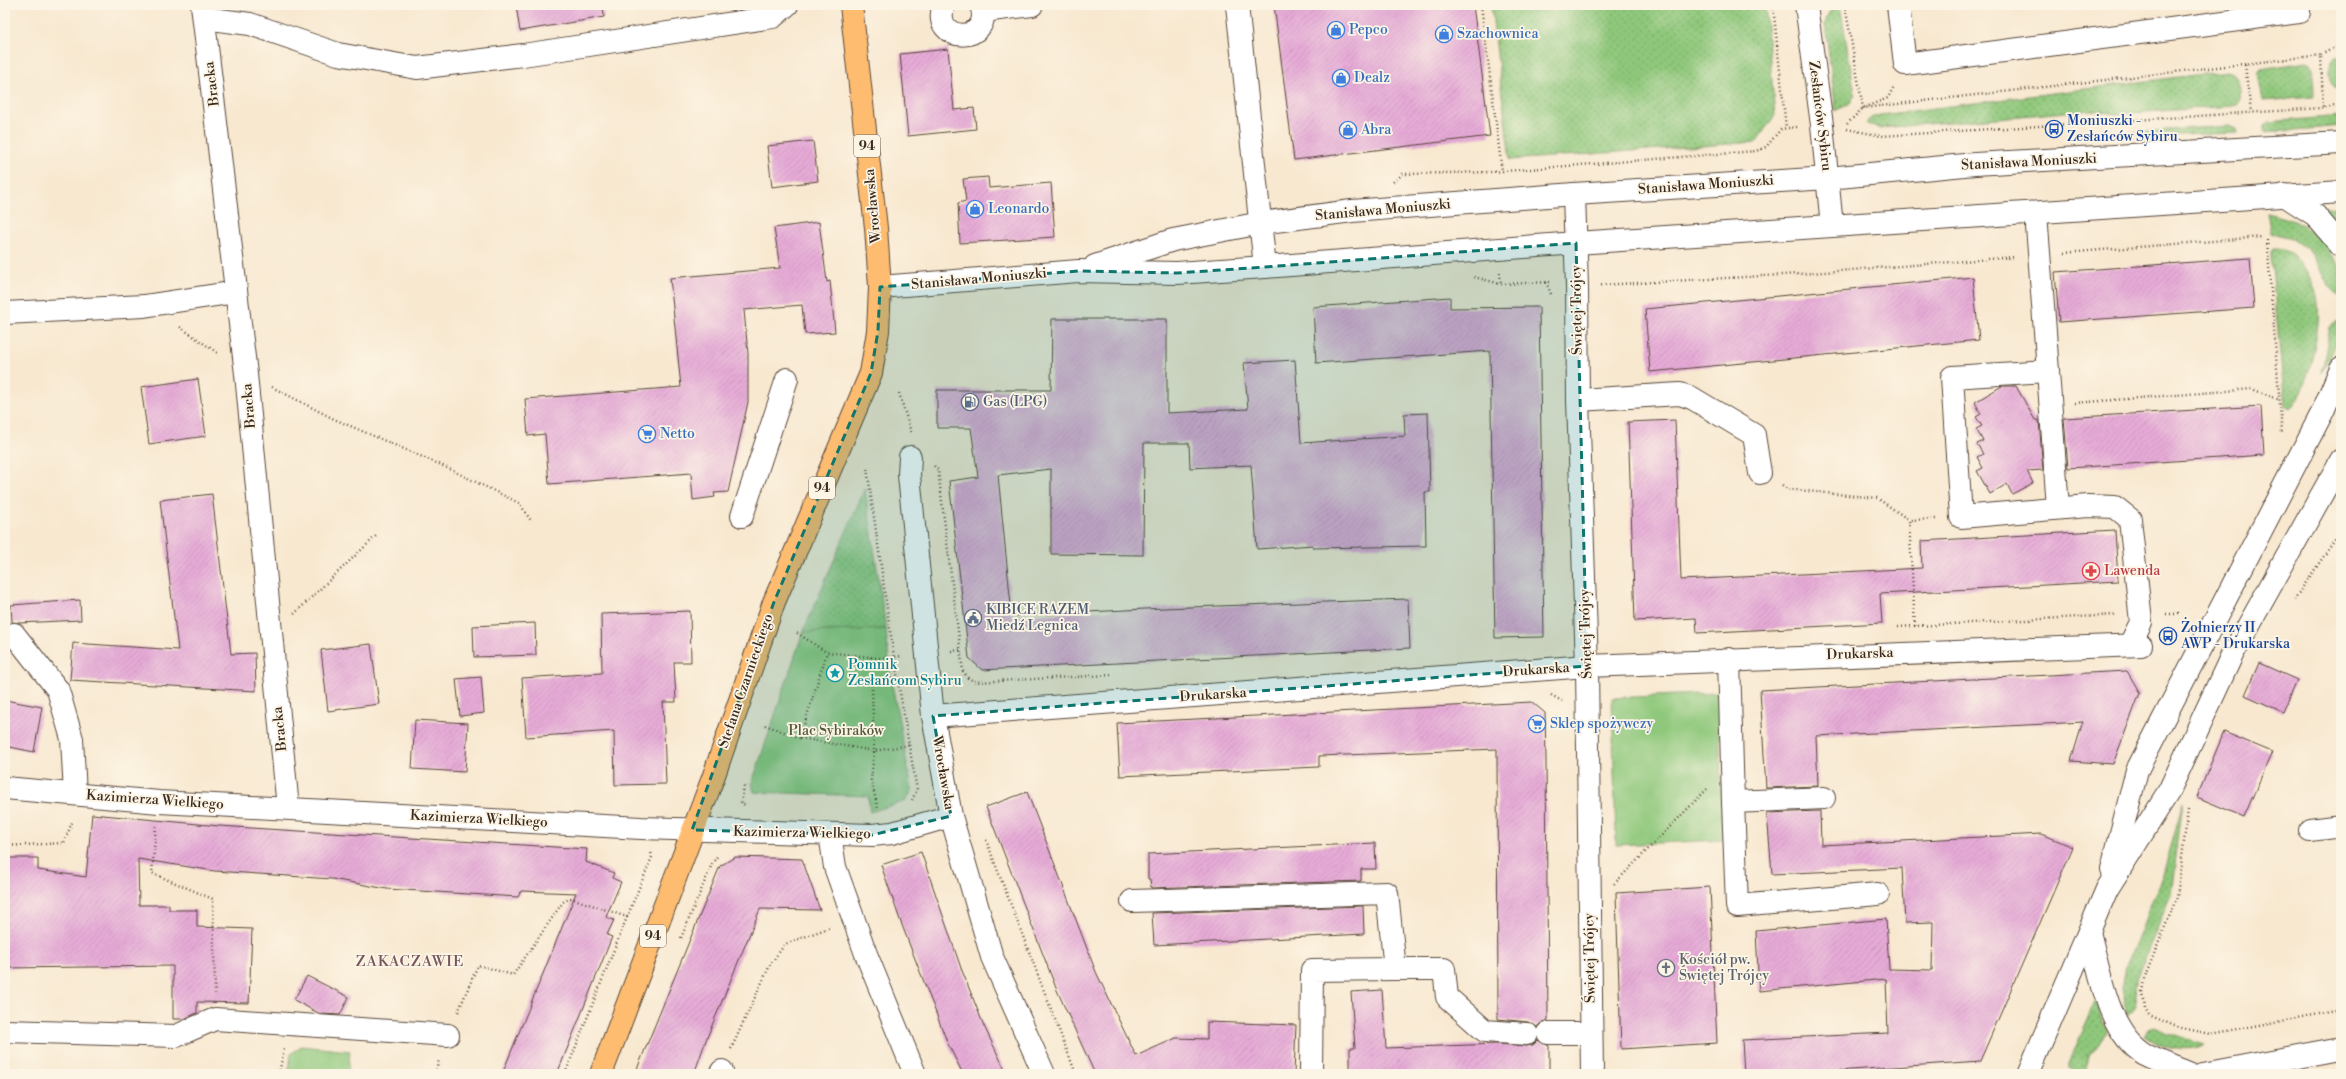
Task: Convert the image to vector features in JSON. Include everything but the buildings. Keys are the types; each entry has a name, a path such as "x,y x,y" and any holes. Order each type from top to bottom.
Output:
{"main road":[{"name":"Wrocławska","path":"851,5 876,228 880,287"},
{"name":"Stefana Czarnieckiego","path":"601,1074 692,830 774,602 871,373 878,331 880,287"}],"street":[{"path":"944,5 942,17 944,24 948,29 959,35 966,35 977,29 983,18 982,8 1032,5"},
{"path":"1237,5 1265,267"},
{"name":"Zesłańców Sybiru","path":"1806,5 1822,125 1832,226"},
{"path":"1898,5 1905,64 2298,12 2298,5"},
{"path":"203,12 250,24 338,54 417,68 523,55 780,11"},
{"name":"Bracka","path":"203,12 246,374 288,808"},
{"name":"Stanisława Moniuszki","path":"1078,271 1174,240 1261,223 1352,211 1574,194 1828,178 1975,164 2341,143"},
{"name":"Stanisława Moniuszki","path":"880,287 1078,271 1177,273 1576,243 2341,192"},
{"name":"Świętej Trójcy","path":"1574,194 1578,287 1578,400 1587,666 1592,1074"},
{"path":"2284,196 2315,216 2341,246"},
{"path":"2036,213 2058,508"},
{"path":"5,313 144,306 236,292"},
{"path":"2028,1074 2107,889 2137,770 2323,411 2341,368"},
{"path":"2048,371 1952,377 1961,517 2088,506 2115,507 2130,519 2140,615"},
{"path":"742,516 787,379"},
{"path":"1578,400 1680,394 1692,398 1754,435 1760,474"},
{"name":"Wrocławska","path":"913,451 909,474 933,716 951,816 992,956 1044,1074"},
{"path":"2107,889 2169,791 2232,655 2341,460"},
{"path":"2319,501 2341,479"},
{"name":"Drukarska","path":"933,716 1587,666 1729,659 2135,645 2141,622 2140,615"},
{"path":"14,634 58,690 72,739 75,794"},
{"path":"1729,659 1737,906 1878,894"},
{"name":"Kazimierza Wielkiego","path":"5,788 159,802 692,830 872,835 916,827 951,816"},
{"path":"1734,802 1824,798"},
{"path":"2310,830 2341,826"},
{"path":"830,834 835,867 853,919 915,1074"},
{"path":"1132,901 1387,893 1395,969"},
{"path":"2089,932 2116,1024 2124,1036 2145,1054 2191,1074"},
{"path":"1311,1074 1312,970 1444,969 1447,997 1485,1031 1527,1034"},
{"path":"5,1032 176,1036 216,1019 448,1036"},
{"path":"1548,1033 1591,1033"},
{"path":"2203,1074 2341,1048"}],"path":[{"path":"1481,5 1502,171"},
{"path":"1773,5 1786,128"},
{"path":"1845,5 1863,108"},
{"path":"1863,108 2321,55 2341,44"},
{"path":"2321,55 2323,108"},
{"path":"1905,64 1888,98 1863,108 1843,127 1855,132 1881,136 2323,108 2341,103"},
{"path":"2245,65 2251,112"},
{"path":"1403,174 1502,171 1756,151 1766,147 1780,129 1822,125"},
{"path":"1500,284 1546,282 1578,287 1807,273 2262,237"},
{"path":"2267,240 2282,433"},
{"path":"1546,282 1554,300"},
{"path":"1602,285 1602,293"},
{"path":"144,306 188,331 223,357 222,349"},
{"path":"246,374 334,419 438,464 519,503 532,522"},
{"path":"2051,404 2252,389 2280,400"},
{"path":"899,393 913,451 938,470 963,671 968,678 976,682 1118,675"},
{"path":"867,468 894,657 917,790 911,802 916,827"},
{"path":"1760,474 1787,489 1877,498 1908,520 1961,517"},
{"path":"1908,520 1915,626"},
{"path":"2289,606 2341,531"},
{"path":"289,619 378,534"},
{"path":"1892,627 2180,614"},
{"path":"797,633 827,652 871,657 894,657"},
{"path":"800,738 827,652"},
{"path":"871,657 874,751 871,780 879,814"},
{"path":"1543,695 1556,697 1560,699 1563,704"},
{"path":"765,725 800,738 874,751 909,745"},
{"path":"1613,886 1732,763"},
{"path":"744,786 741,803 746,806"},
{"path":"159,802 152,873 213,899 216,1019"},
{"path":"2188,809 2177,897 2146,974 2143,992 2145,1008 2149,1015 2177,1027 2211,1034 2341,1010"},
{"path":"565,1074 652,857 651,849 638,846 641,828"},
{"path":"985,837 1076,1074"},
{"path":"679,944 712,864 719,854 724,853"},
{"path":"448,1036 478,965 513,975 563,902 571,898 627,918"},
{"path":"721,1072 770,965 785,944 853,919"}],"highlighted area":[{"path":"1576,243 1587,666 933,716 951,816 872,835 692,830 774,602 871,373 878,331 880,287 1078,271 1177,273"}],"green space":[{"path":"1491,5 1765,5 1775,115 1756,142 1510,160"},
{"path":"1836,5 1840,5 1855,94 1850,103 1836,111 1825,24 1828,14"},
{"path":"2341,55 2341,89 2332,84 2329,71 2335,57"},
{"path":"2306,62 2310,63 2313,68 2314,97 2263,101 2258,73 2261,69"},
{"path":"2226,71 2233,73 2239,85 2240,98 2237,105 2117,114 2090,110 1881,128 1867,124 1871,118 1880,115"},
{"path":"2341,116 2341,126 2263,133 2264,125 2268,122"},
{"path":"2230,126 2237,129 2238,133 2180,135 2119,133"},
{"path":"2341,207 2341,228 2322,208"},
{"path":"2267,213 2286,218 2304,226 2318,237 2336,260 2340,270 2341,297 2329,286 2314,257 2303,245 2296,240 2271,233"},
{"path":"2273,249 2288,252 2298,260 2305,269 2315,289 2318,303 2318,328 2312,358 2303,387 2297,400 2290,409 2285,406 2271,257 2271,250"},
{"path":"2338,321 2341,323 2339,335 2322,372 2330,327"},
{"path":"865,488 886,629 803,632"},
{"name":"Plac Sybiraków","path":"886,629 890,673 912,790 906,801 870,812 868,796 754,792 752,783 803,632"},
{"path":"1718,693 1723,840 1616,845 1612,698"},
{"path":"2183,802 2171,894 2137,979 2135,987 2137,1006 2128,1015 2122,988 2126,966 2161,882"},
{"path":"2095,1002 2097,1002 2102,1021 2109,1031 2088,1054 2084,1074 2077,1074 2069,1069 2069,1064"},
{"path":"2155,1027 2167,1033 2204,1044 2190,1048 2174,1048 2165,1046 2144,1036 2149,1029"},
{"path":"301,1046 350,1051 348,1074 288,1074 291,1054"}],"place":[{"name":"Pepco","path":"1336,30"},
{"name":"Szachownica","path":"1444,34"},
{"name":"Dealz","path":"1341,78"},
{"name":"Moniuszki - Zesłańców Sybiru","path":"2054,129"},
{"name":"Abra","path":"1348,130"},
{"name":"Leonardo","path":"975,209"},
{"name":"Gas (LPG)","path":"970,402"},
{"name":"Netto","path":"647,434"},
{"name":"Lawenda","path":"2091,571"},
{"name":"KIBICE RAZEM Miedź Legnica","path":"973,618"},
{"name":"Żołnierzy II AWP - Drukarska","path":"2168,636"},
{"name":"Pomnik Zesłańcom Sybiru","path":"835,673"},
{"name":"Sklep spożywczy","path":"1537,724"},
{"name":"Kościół pw. Świętej Trójcy","path":"1666,968"}],"district":[{"name":"ZAKACZAWIE","path":"410,961"}]}
